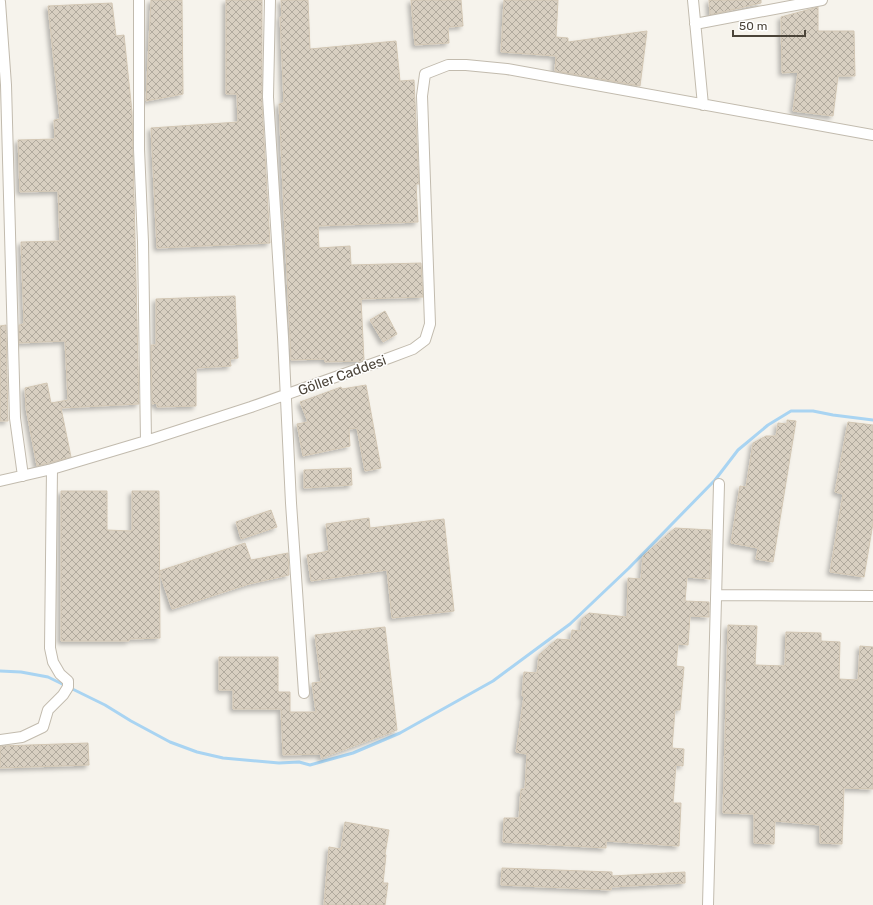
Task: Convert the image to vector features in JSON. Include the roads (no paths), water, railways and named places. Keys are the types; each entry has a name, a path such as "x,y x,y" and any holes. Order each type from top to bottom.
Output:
{"street":[{"path":"139,0 139,149 143,242 146,441"},
{"path":"270,0 268,97 291,504 304,693"},
{"path":"693,0 703,104 873,136"},
{"path":"695,24 822,0"},
{"path":"0,2 6,85 15,418 23,476"},
{"name":"Göller Caddesi","path":"0,480 52,469 146,441 286,395 389,358 413,348 425,340 430,324 422,96 425,74 448,65 486,67 703,104"},
{"path":"0,740 22,737 43,727 48,710 66,690 68,681 60,674 52,662 50,648 52,469"},
{"path":"708,905 719,484"},
{"path":"716,595 873,596"}],"waterway":[{"path":"0,671 21,672 48,677 105,705 170,742 197,752 223,758 279,763 299,762 310,765 353,753 400,733 493,681 570,624 629,568 715,480 738,450 768,425 791,411 813,411 873,420"}]}
